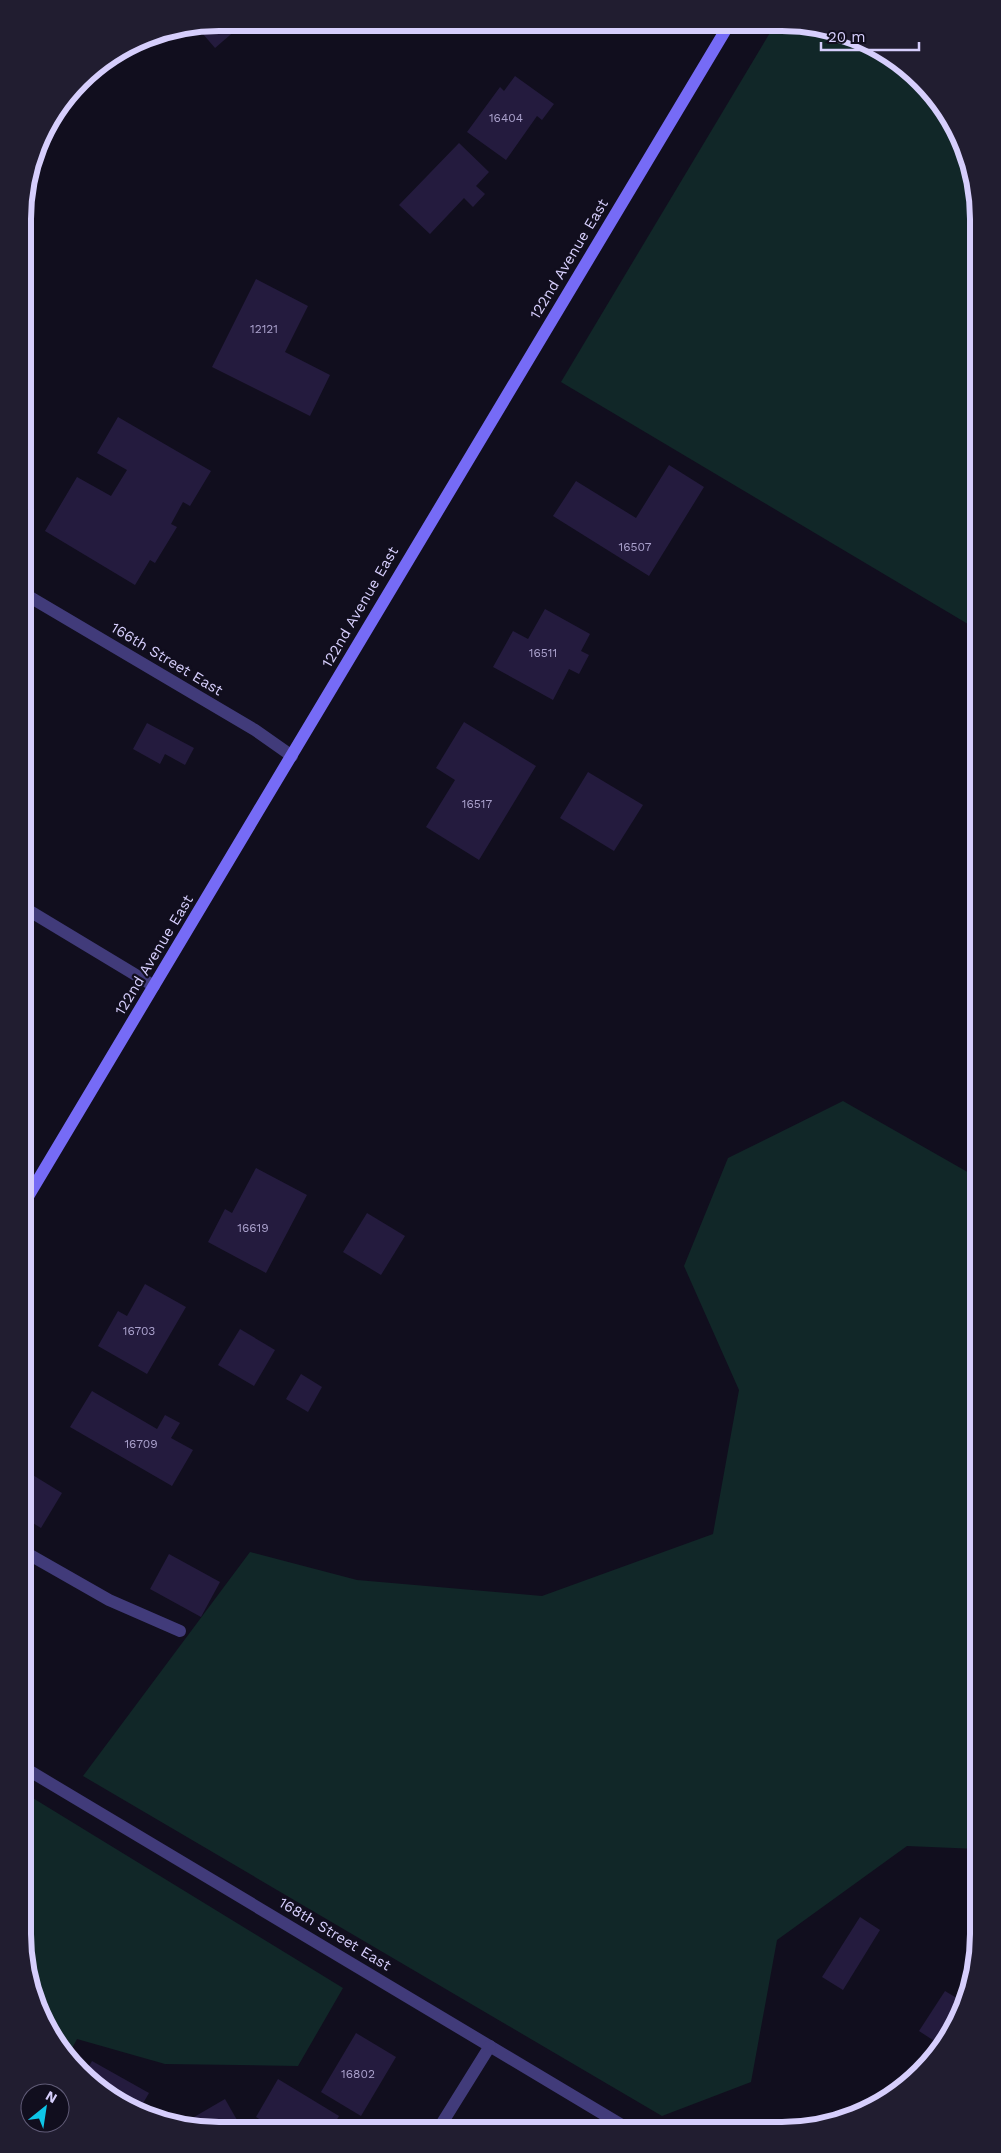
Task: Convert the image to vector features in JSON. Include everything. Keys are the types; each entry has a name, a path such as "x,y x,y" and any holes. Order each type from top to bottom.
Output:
{"main road":[{"name":"122nd Avenue East","path":"31,1192 292,756 373,616 725,31"}],"street":[{"name":"166th Street East","path":"31,598 255,730 292,756"},
{"path":"31,912 154,986"},
{"path":"31,1555 109,1600 180,1631"},
{"name":"168th Street East","path":"31,1772 617,2122"},
{"path":"443,2122 490,2046"}],"green space":[{"path":"771,31 819,35 842,41 876,56 915,86 945,125 960,159 968,194 970,219 970,625 561,382"},
{"path":"843,1101 970,1173 970,1849 907,1846 777,1940 751,2082 662,2116 83,1776 250,1552 357,1580 542,1596 713,1534 739,1390 684,1266 728,1158"},
{"path":"31,1797 343,1988 298,2066 165,2064 77,2039 71,2050 56,2028 41,1994 35,1971 31,1934"}],"building":[{"path":"235,31 215,48 202,32"},
{"path":"515,76 554,104 542,120 537,116 506,160 467,132 500,87 504,91"},
{"path":"459,143 489,172 476,186 485,194 473,207 464,198 430,234 399,205"},
{"path":"256,279 308,306 285,352 330,375 310,416 212,367"},
{"path":"118,417 211,471 190,506 183,502 171,524 177,527 155,563 150,560 135,585 45,531 77,477 111,496 127,470 97,453"},
{"path":"669,465 704,487 649,576 553,516 576,481 636,518"},
{"path":"545,609 590,634 581,651 589,655 579,674 569,669 553,700 493,667 513,631 528,639"},
{"path":"464,722 536,766 479,860 426,827 455,780 436,768"},
{"path":"147,723 194,748 185,765 165,754 160,764 133,749"},
{"path":"588,772 643,805 614,851 560,818"},
{"path":"256,1168 307,1195 266,1273 208,1242 225,1209 232,1213"},
{"path":"367,1213 405,1236 381,1275 343,1252"},
{"path":"145,1284 186,1307 147,1374 98,1346 118,1311 127,1316"},
{"path":"240,1329 275,1350 254,1386 218,1365"},
{"path":"301,1374 322,1387 308,1412 286,1399"},
{"path":"92,1391 157,1429 165,1415 180,1423 171,1438 193,1450 172,1486 70,1427"},
{"path":"31,1474 62,1493 41,1528 31,1522"},
{"path":"169,1554 220,1582 201,1617 150,1589"},
{"path":"860,1917 880,1930 843,1990 822,1977"},
{"path":"945,1991 958,1999 945,2028 935,2042 919,2031"},
{"path":"356,2033 396,2057 361,2116 321,2092"},
{"path":"92,2061 149,2093 142,2105 125,2097 88,2069"},
{"path":"278,2079 339,2116 336,2122 264,2122 256,2117"},
{"path":"225,2099 238,2122 219,2122 190,2119"}]}
